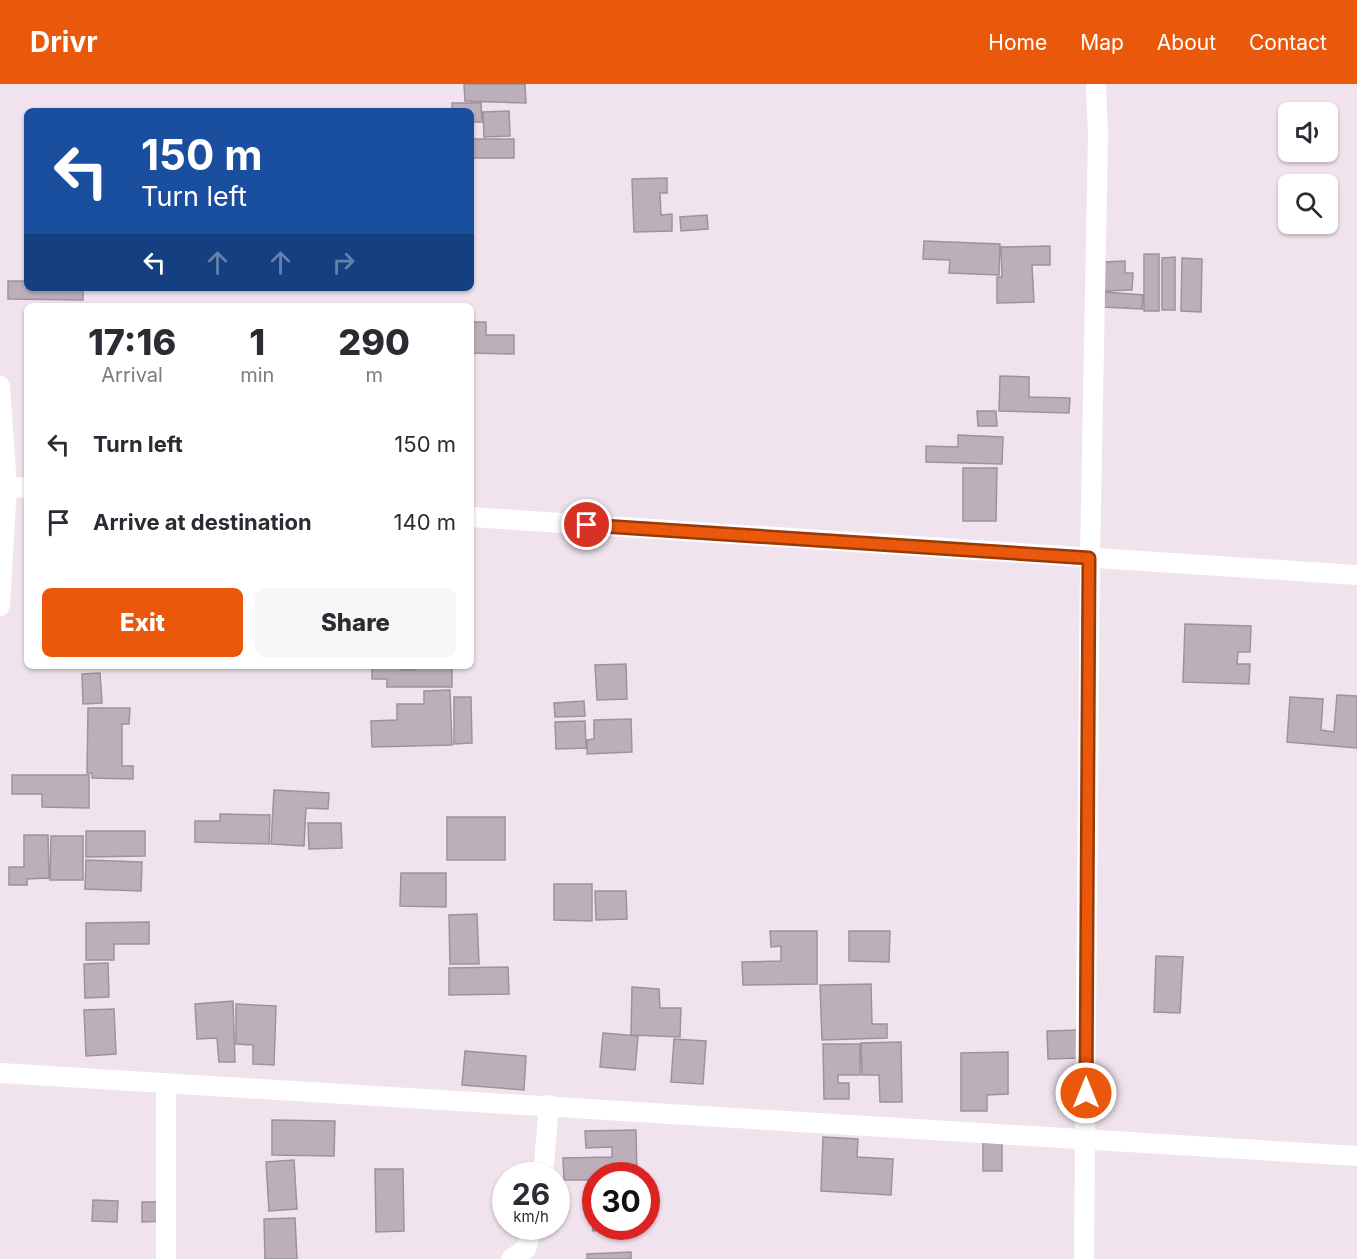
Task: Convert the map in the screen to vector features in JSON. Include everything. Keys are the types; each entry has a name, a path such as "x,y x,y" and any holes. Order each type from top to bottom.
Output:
{"street":[{"path":"1084,1259 1089,558 1098,136 1095,84"},
{"path":"0,387 4,487 0,606"},
{"path":"4,487 24,488"},
{"path":"474,517 1357,576"},
{"path":"0,1073 1357,1156"},
{"path":"166,1083 166,1259"},
{"path":"544,1162 549,1106"},
{"path":"511,1259 526,1249 528,1240"}],"building":[{"path":"464,84 525,84 526,103 465,101"},
{"path":"452,103 481,103 482,122 474,122 474,108 452,108"},
{"path":"509,111 510,136 484,137 483,112"},
{"path":"474,139 514,139 514,158 474,158"},
{"path":"667,178 667,193 660,193 661,215 672,214 672,231 634,232 632,179"},
{"path":"707,215 708,229 681,231 680,217"},
{"path":"924,241 1000,244 999,275 949,273 950,260 923,259"},
{"path":"1050,246 1050,265 1032,265 1034,302 997,303 997,277 1002,277 1001,247"},
{"path":"1144,254 1159,254 1159,311 1144,311"},
{"path":"1175,257 1175,310 1162,310 1162,258"},
{"path":"1182,258 1202,259 1201,312 1181,311"},
{"path":"1125,261 1125,273 1133,273 1132,290 1104,291 1103,262"},
{"path":"8,281 24,281 24,291 83,291 83,300 8,299"},
{"path":"1105,292 1143,295 1142,309 1104,307"},
{"path":"474,322 486,322 486,335 514,335 514,354 474,353"},
{"path":"1000,376 1029,377 1029,397 1070,398 1069,413 999,411"},
{"path":"977,411 996,411 997,426 978,426"},
{"path":"958,435 1003,437 1002,464 926,462 926,446 958,447"},
{"path":"963,468 997,468 996,521 963,521"},
{"path":"1185,624 1251,626 1250,652 1238,652 1237,664 1250,664 1249,684 1183,682"},
{"path":"626,664 627,699 597,700 595,665"},
{"path":"372,669 452,669 452,687 387,687 387,679 372,679"},
{"path":"100,673 102,703 83,704 82,674"},
{"path":"450,690 452,745 372,747 371,721 397,720 397,704 424,704 424,691"},
{"path":"1337,695 1357,696 1357,748 1287,742 1290,697 1323,699 1321,730 1334,732"},
{"path":"454,697 471,697 472,743 454,744"},
{"path":"584,701 585,716 555,717 554,703"},
{"path":"88,708 130,708 129,724 122,724 122,766 133,766 133,779 92,778 92,773 87,773"},
{"path":"631,719 632,752 587,754 587,740 594,739 594,720"},
{"path":"585,721 586,748 556,749 555,722"},
{"path":"12,775 89,775 89,808 42,807 42,794 12,794"},
{"path":"274,790 329,793 328,809 306,808 304,846 271,844"},
{"path":"220,814 270,815 269,844 195,842 195,821 220,821"},
{"path":"447,817 505,817 505,860 447,860"},
{"path":"308,823 341,823 342,848 309,849"},
{"path":"86,831 145,831 145,856 86,857"},
{"path":"24,835 48,835 49,878 27,879 27,885 9,885 9,867 24,867"},
{"path":"51,836 83,836 83,880 50,880"},
{"path":"86,860 142,862 141,891 85,889"},
{"path":"401,873 446,873 446,907 400,906"},
{"path":"554,884 592,884 592,921 554,920"},
{"path":"595,891 626,891 627,919 596,920"},
{"path":"477,914 479,964 450,964 449,915"},
{"path":"149,922 149,944 114,944 114,960 86,960 86,923"},
{"path":"770,931 817,931 817,984 743,985 742,962 781,961 781,946 771,947"},
{"path":"849,931 890,931 889,962 849,961"},
{"path":"1156,956 1183,957 1180,1013 1154,1012"},
{"path":"108,963 109,997 85,998 84,964"},
{"path":"508,967 509,994 449,995 449,968"},
{"path":"871,984 872,1024 887,1024 887,1038 822,1040 820,985"},
{"path":"632,987 659,989 660,1008 681,1008 680,1037 631,1035"},
{"path":"233,1001 235,1062 219,1062 217,1038 197,1039 195,1004"},
{"path":"236,1004 276,1006 274,1065 253,1064 253,1045 236,1044"},
{"path":"114,1009 116,1054 86,1056 84,1010"},
{"path":"1079,1030 1080,1058 1048,1059 1047,1031"},
{"path":"603,1033 638,1036 635,1070 600,1067"},
{"path":"674,1039 706,1041 703,1084 671,1082"},
{"path":"901,1042 902,1102 880,1102 879,1075 862,1075 861,1043"},
{"path":"823,1044 860,1044 860,1075 838,1075 838,1083 849,1083 849,1099 824,1099"},
{"path":"465,1051 526,1056 524,1090 462,1085"},
{"path":"1008,1052 1008,1094 987,1095 987,1111 961,1111 961,1053"},
{"path":"272,1120 335,1121 334,1156 272,1155"},
{"path":"636,1130 637,1162 582,1162 582,1180 570,1180 570,1162 563,1162 563,1158 612,1157 612,1147 586,1148 585,1131"},
{"path":"823,1137 858,1139 857,1157 893,1159 891,1195 821,1191"},
{"path":"983,1143 1002,1143 1002,1171 983,1171"},
{"path":"294,1160 297,1209 269,1211 266,1162"},
{"path":"375,1169 403,1169 404,1231 376,1232"},
{"path":"93,1200 118,1201 117,1222 92,1221"},
{"path":"142,1202 163,1202 164,1221 142,1222"},
{"path":"295,1218 297,1259 265,1259 264,1219"},
{"path":"631,1252 631,1259 587,1259 587,1254"}],"route":[{"path":"587,525 1089,558 1086,1093"}]}
